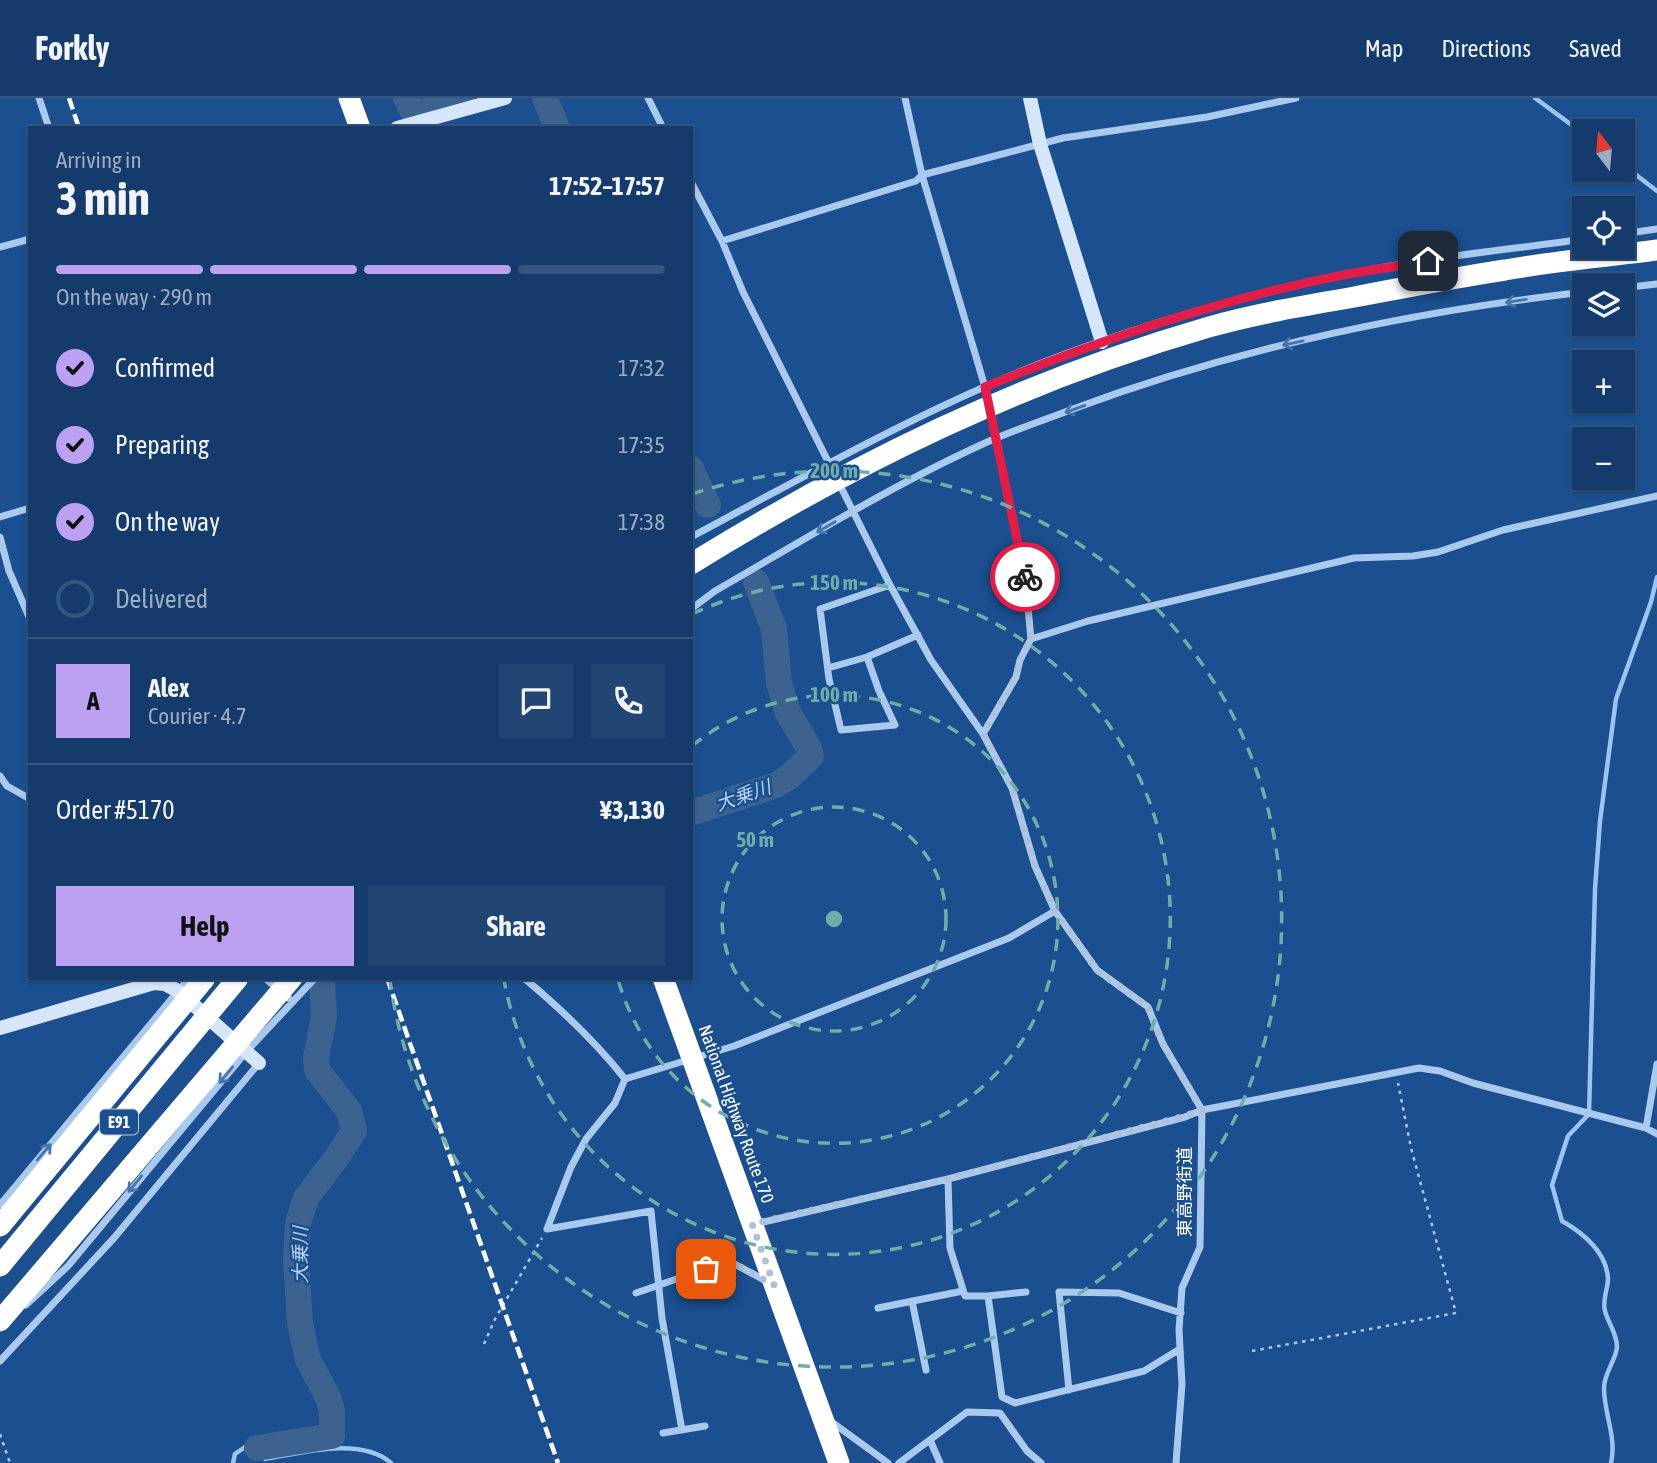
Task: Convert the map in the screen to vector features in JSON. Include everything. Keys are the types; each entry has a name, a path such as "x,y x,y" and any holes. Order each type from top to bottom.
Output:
{"highway":[{"path":"349,98 359,126"},
{"path":"1635,243 1657,240"},
{"path":"693,563 748,528 918,436 1022,390 1101,362 1211,327 1296,308 1507,269 1657,250"},
{"path":"693,549 911,429 1021,381 1104,352 1209,317 1374,279 1572,251"},
{"path":"693,569 748,528"},
{"path":"0,1226 203,980"},
{"name":"E91","path":"0,1249 223,980"},
{"name":"E91","path":"0,1266 236,980"},
{"name":"National Highway Route 170","path":"664,980 839,1463"},
{"path":"0,1321 171,1119 299,983"}],"street":[{"path":"38,98 48,126"},
{"path":"404,126 505,98"},
{"path":"648,98 662,126"},
{"path":"905,98 922,175 985,387 1025,577 1031,639 1020,660 1016,677 983,734"},
{"path":"1030,98 1040,144 1102,342"},
{"path":"722,242 915,181 922,175 1063,138 1207,117 1296,98"},
{"path":"693,186 722,242 743,292 890,585 932,660 983,734 1012,788 1035,866 1055,911 1097,970 1148,1007 1163,1044 1202,1110"},
{"path":"1635,232 1657,229"},
{"path":"0,247 28,240"},
{"path":"693,536 906,424 1059,356 1173,318 1348,274 1572,241"},
{"path":"1635,287 1657,284"},
{"path":"693,608 715,591 927,471 996,438 1128,389 1252,352 1409,318 1572,293"},
{"path":"1031,639 1088,621 1354,558 1413,556 1438,552 1503,530 1657,496"},
{"path":"0,517 28,509"},
{"path":"0,537 9,571 28,615"},
{"path":"867,657 895,724 841,730 828,668 820,609 890,585"},
{"path":"828,668 867,657 918,635"},
{"path":"0,776 3,785 28,798"},
{"path":"625,1079 734,1046 1009,937 1055,911"},
{"path":"0,1205 187,980"},
{"path":"267,980 293,1002"},
{"path":"526,980 589,1038 625,1079"},
{"path":"0,1028 154,983 165,984 178,991 259,1063 114,1238 0,1361"},
{"path":"0,1329 68,1266 246,1052 293,1002 299,983"},
{"path":"1646,1128 1657,1064"},
{"path":"752,1224 948,1179 1202,1110 1419,1068 1440,1071 1473,1083 1646,1128 1657,1134"},
{"path":"547,1229 571,1167 586,1139 615,1103 625,1079"},
{"name":"東高野街道","path":"1176,1463 1182,1384 1182,1288 1200,1247 1202,1110"},
{"path":"948,1179 950,1248 965,1296 1026,1292"},
{"path":"547,1229 651,1211 662,1318 682,1430"},
{"path":"636,1293 729,1261 774,1285"},
{"path":"878,1308 963,1291"},
{"path":"1069,1390 1059,1293 1119,1293 1181,1313"},
{"path":"988,1296 1002,1396 1015,1404 1144,1371 1180,1349"},
{"path":"912,1301 926,1370"},
{"path":"899,1463 967,1412 1000,1413 1027,1451 1041,1463"},
{"path":"822,1415 888,1463"},
{"path":"663,1433 705,1426"},
{"path":"930,1440 940,1463"}],"path":[{"path":"1252,1351 1456,1312 1411,1148 1395,1072"},
{"path":"484,1344 547,1229"},
{"path":"0,1434 10,1463"}],"waterway":[{"name":"大乗川","path":"406,98 412,110 424,112 462,98"},
{"name":"大乗川","path":"545,98 556,126"},
{"path":"1535,98 1572,125"},
{"path":"1635,174 1657,191"},
{"name":"大乗川","path":"693,473 708,505"},
{"path":"1611,1463 1612,1444 1604,1388 1617,1347 1616,1337 1604,1307 1608,1278 1603,1260 1592,1244 1562,1221 1552,1185 1568,1136 1589,1114 1595,889 1600,821 1616,699 1651,602 1657,577"},
{"name":"大乗川","path":"693,812 776,785 789,777 811,756 788,713 779,683 774,629 756,582"},
{"name":"大乗川","path":"257,1448 332,1436 332,1411 328,1397 308,1360 300,1323 296,1261 298,1223 306,1198 354,1131 349,1111 317,1070 316,1057 324,1017 322,980"},
{"path":"233,1463 235,1454 245,1447 257,1448 265,1459 347,1448 364,1450 391,1463"}],"railway":[{"path":"69,98 78,126"},
{"path":"388,980 558,1463"}],"way so far":[{"path":"706,1269 729,1261 774,1285 752,1224 948,1179 1202,1110 1163,1044 1148,1007 1097,970 1055,911 1035,866 1012,788 983,734 1016,677 1020,660 1031,639 1025,577"}],"route":[{"path":"1025,577 985,387 1059,356 1173,318 1348,274 1428,261"}]}
